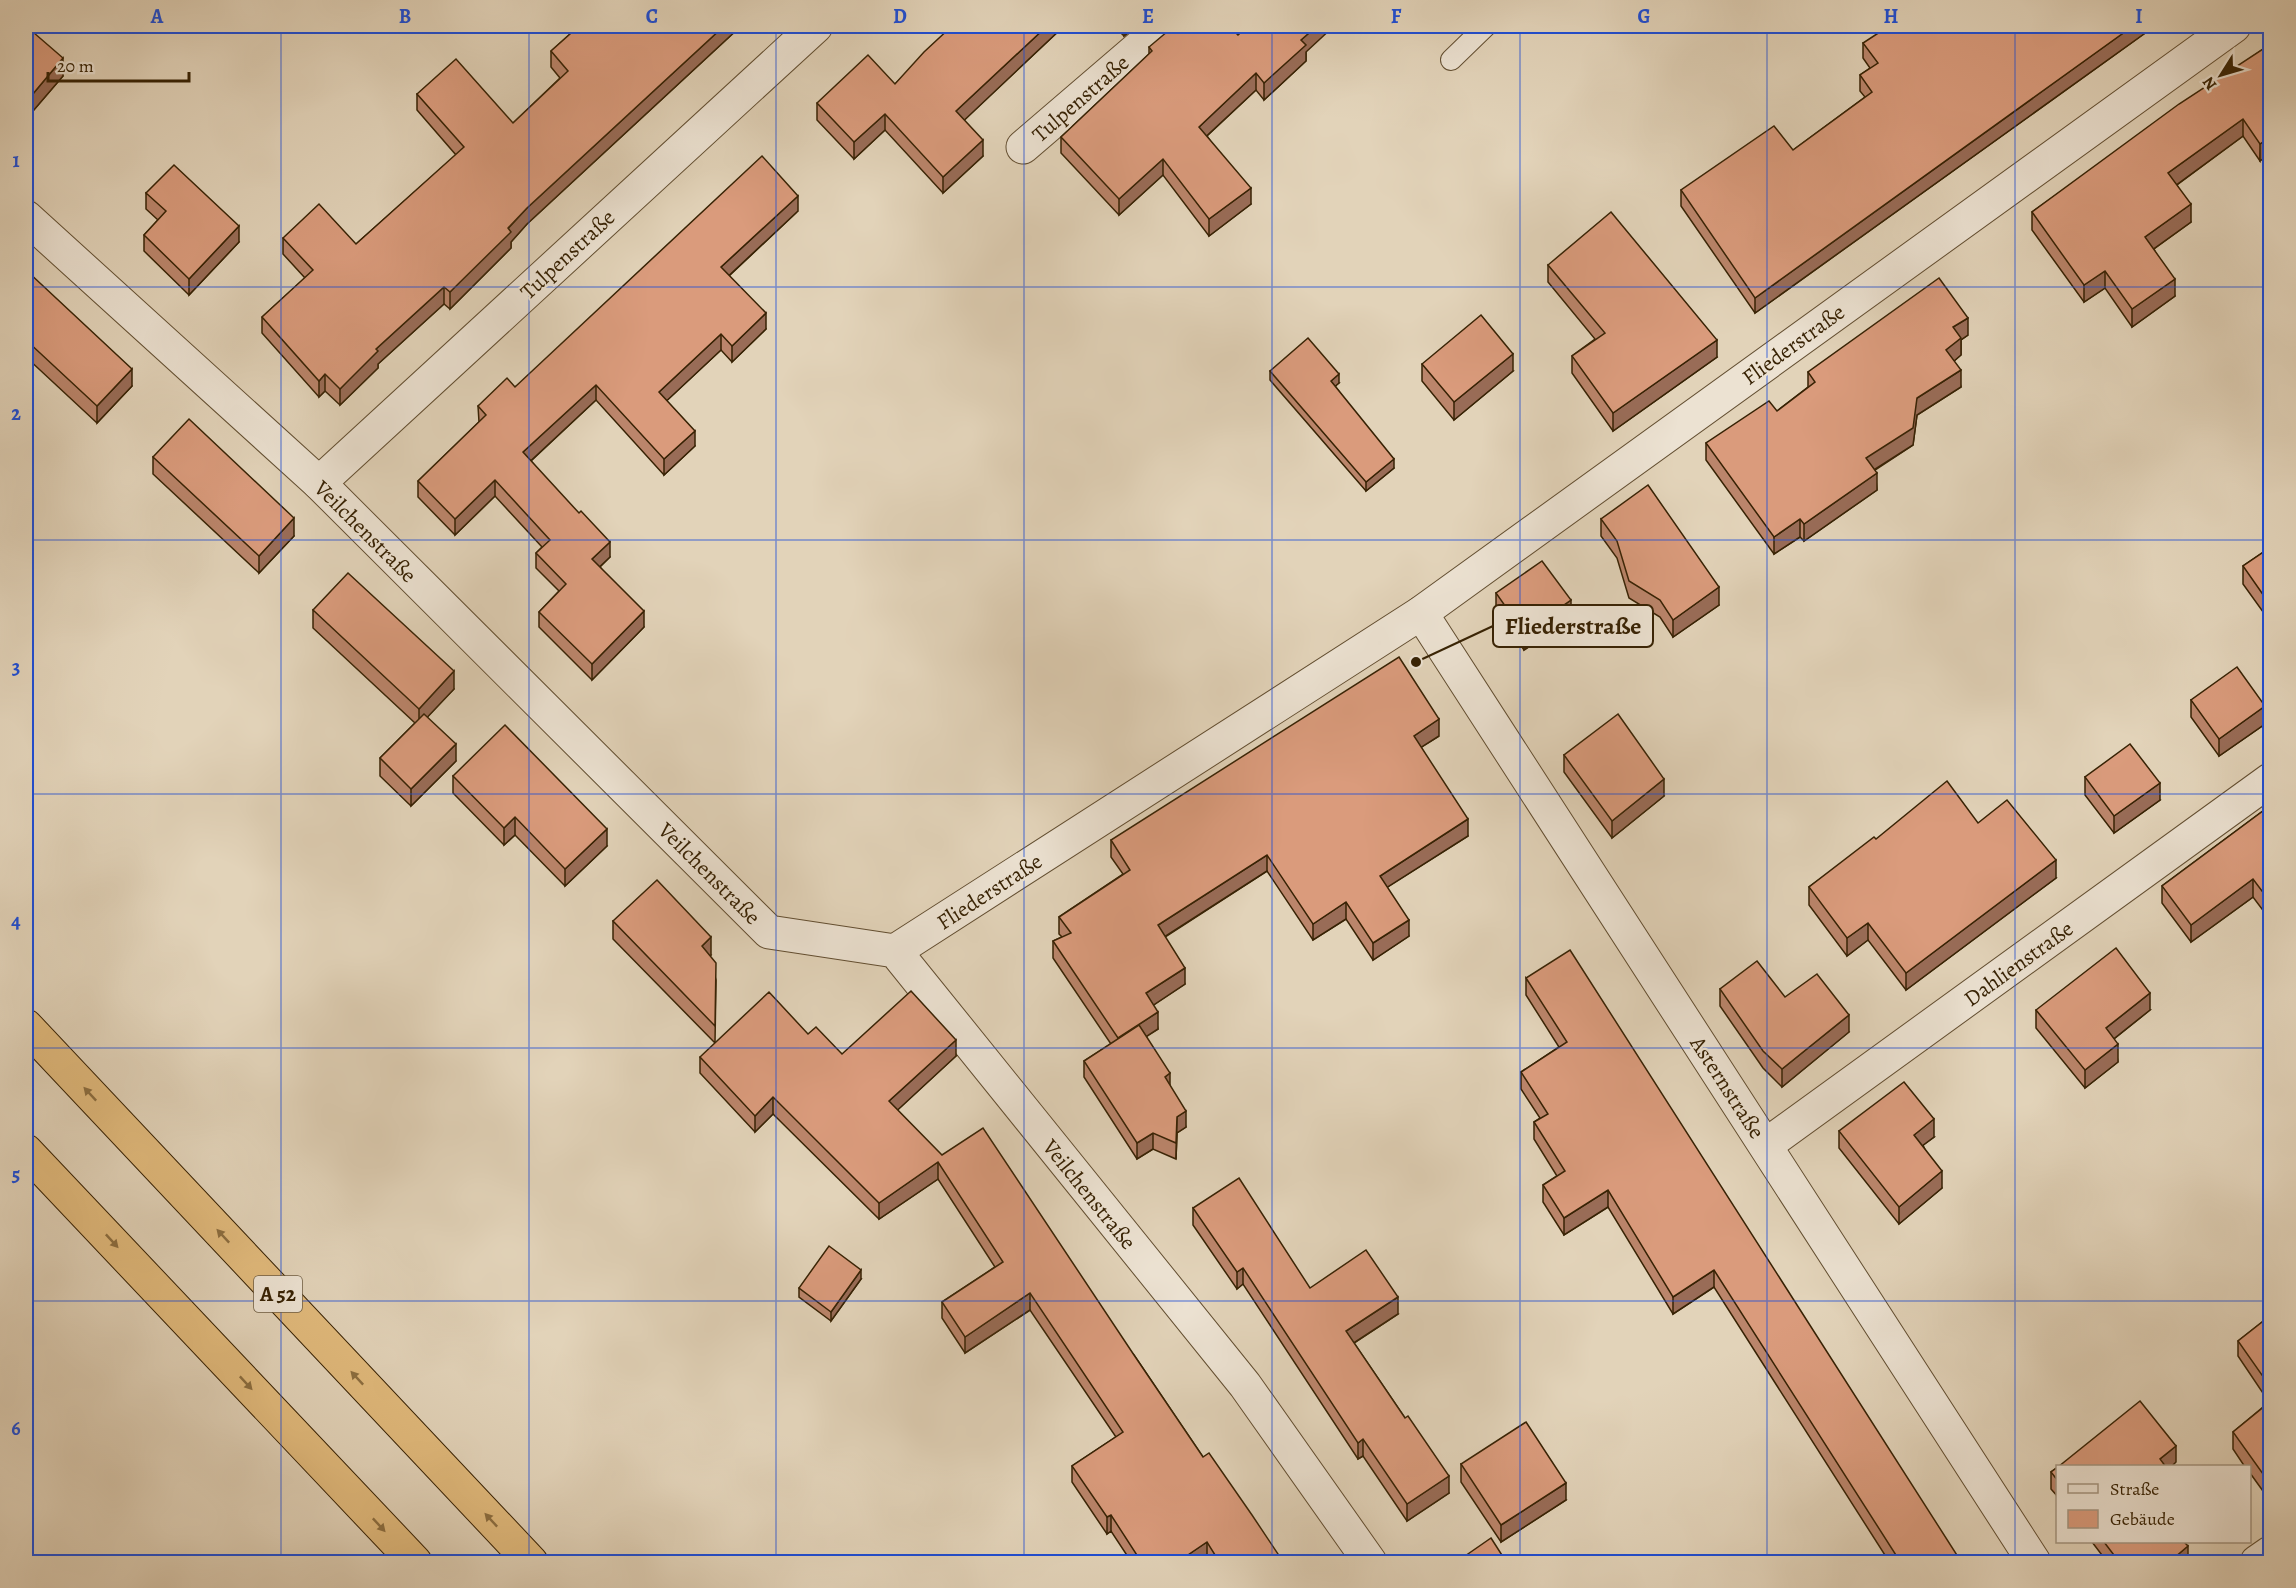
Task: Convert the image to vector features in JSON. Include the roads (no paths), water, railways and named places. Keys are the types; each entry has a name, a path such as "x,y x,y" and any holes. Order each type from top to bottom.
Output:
{"highway":[{"name":"A 52","path":"26,1026 531,1563"},
{"path":"26,1151 415,1563"}],"street":[{"name":"Tulpenstraße","path":"319,483 816,26"},
{"name":"Tulpenstraße","path":"1023,147 1164,26"},
{"name":"Fliederstraße","path":"895,951 1420,613 2234,26"},
{"name":"Veilchenstraße","path":"26,217 319,483 769,932 895,951 1245,1385 1370,1563"},
{"name":"Asternstraße","path":"1420,613 1766,1145 2034,1563"},
{"name":"Dahlienstraße","path":"1766,1145 2271,780"},
{"path":"2257,1563 2271,1553"}],"lane":[{"path":"1451,60 1486,26"}],"place":[{"name":"Fliederstraße","path":"1416,662"}]}
